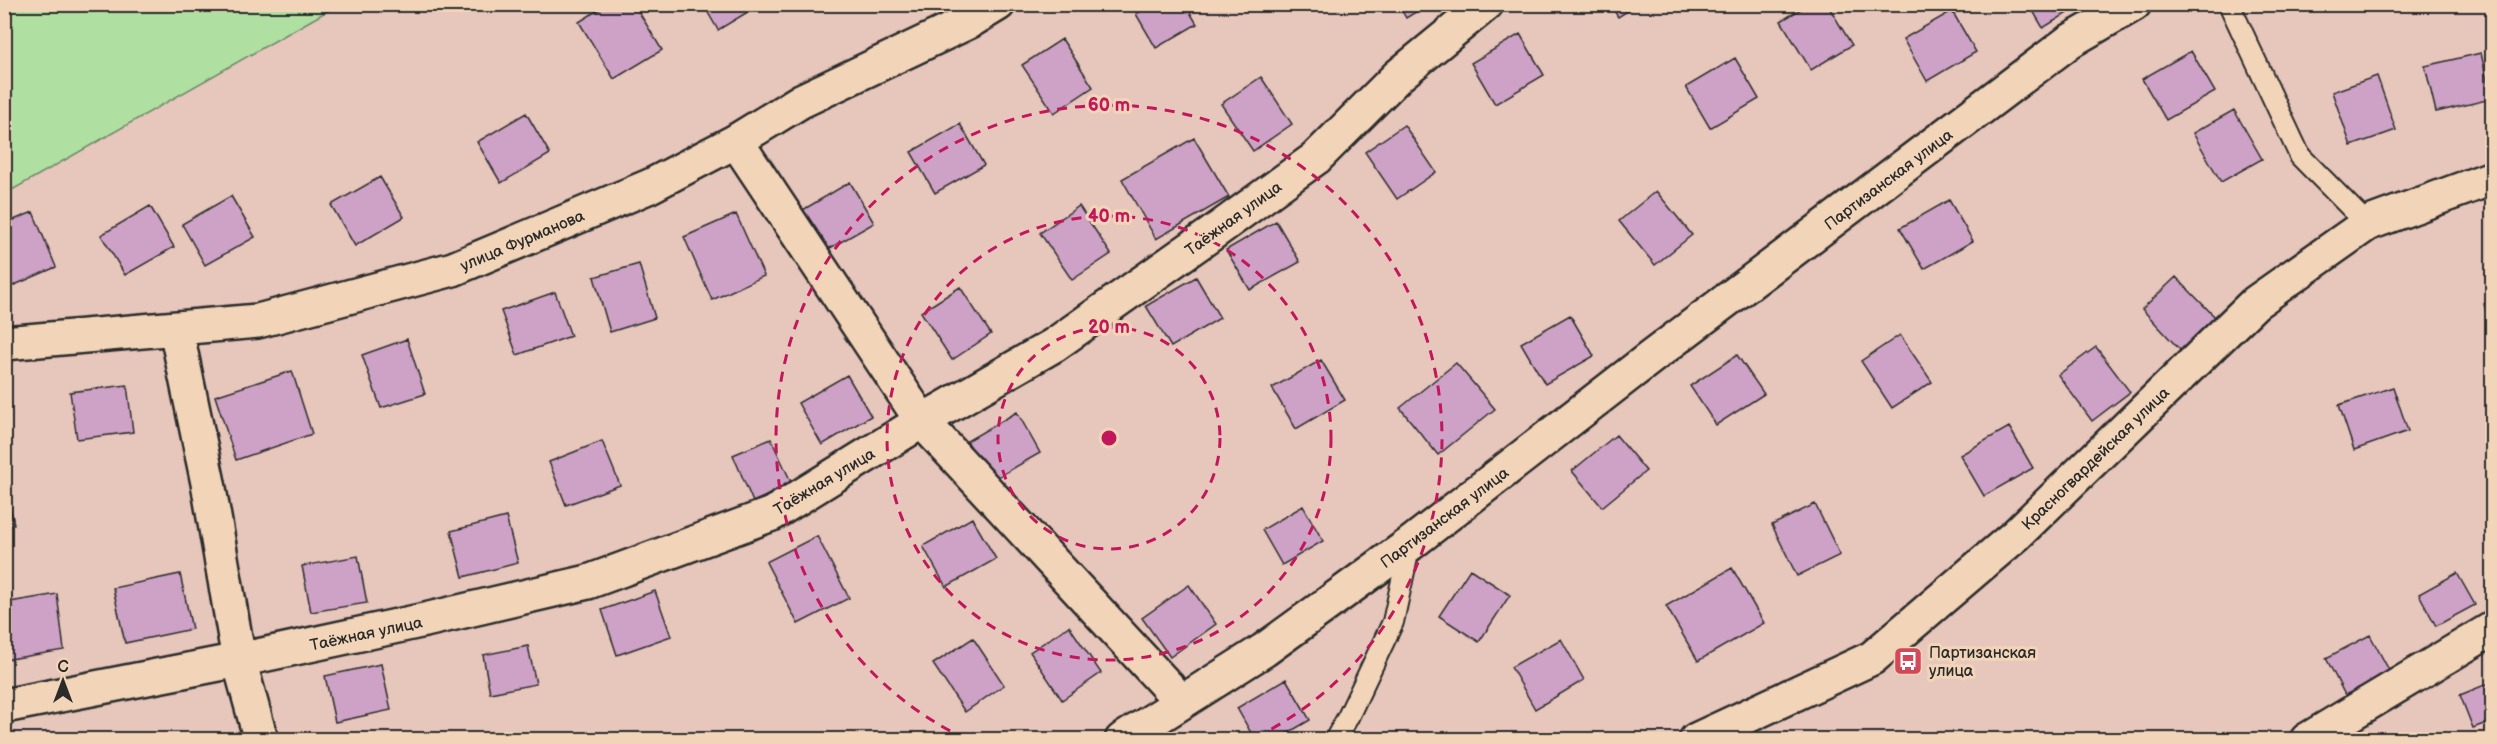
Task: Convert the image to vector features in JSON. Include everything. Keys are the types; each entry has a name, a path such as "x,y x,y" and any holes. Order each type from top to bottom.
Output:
{"street":[{"name":"улица Фурманова","path":"4,343 258,321 453,269 650,186 736,141 801,101 970,21 998,4"},
{"name":"Таёжная улица","path":"4,706 425,621 588,582 772,514 922,421 1054,345 1316,158 1398,76 1486,4"},
{"name":"Партизанская улица","path":"1122,740 1264,650 1410,544 1641,365 2070,41 2134,4"},
{"path":"736,141 922,421 1181,702"},
{"name":"Красногвардейская улица","path":"1696,740 1872,658 2016,535 2255,303 2367,224 2493,178"},
{"path":"176,329 208,483 239,660 261,740"},
{"path":"2307,740 2493,629"}],"lane":[{"path":"2229,4 2300,156 2367,224"},
{"path":"1335,740 1393,622 1410,544"}],"green space":[{"path":"5,4 338,4 338,5 5,194"}],"building":[{"path":"608,4 634,4 662,50 614,79 579,22"},
{"path":"703,4 761,4 718,30"},
{"path":"1153,4 1185,4 1197,24 1156,48 1136,14"},
{"path":"1398,4 1429,4 1406,18"},
{"path":"1610,4 1639,4 1618,17"},
{"path":"1809,4 1827,4 1852,45 1811,70 1781,21"},
{"path":"2029,4 2082,4 2043,28"},
{"path":"1952,11 1976,52 1927,81 1903,39"},
{"path":"1520,34 1544,75 1495,104 1471,63"},
{"path":"1062,39 1093,87 1054,113 1022,65"},
{"path":"2191,51 2215,92 2166,120 2142,79"},
{"path":"2481,53 2491,99 2436,112 2425,66"},
{"path":"1735,58 1759,99 1710,128 1686,87"},
{"path":"2377,76 2396,130 2351,146 2332,92"},
{"path":"1261,77 1292,124 1253,151 1221,104"},
{"path":"2234,110 2262,159 2221,182 2193,133"},
{"path":"526,113 550,154 501,183 477,142"},
{"path":"960,124 984,165 935,193 911,152"},
{"path":"1404,125 1436,172 1397,199 1365,152"},
{"path":"1194,138 1229,197 1156,239 1122,179"},
{"path":"380,177 404,217 355,246 331,205"},
{"path":"850,182 874,223 825,251 801,211"},
{"path":"1656,191 1692,235 1655,265 1619,221"},
{"path":"231,196 255,237 205,265 182,224"},
{"path":"1949,200 1973,241 1924,269 1900,228"},
{"path":"150,206 174,247 125,275 101,235"},
{"path":"1079,206 1111,254 1072,280 1040,233"},
{"path":"33,212 56,267 10,287 4,274 4,224"},
{"path":"736,214 764,276 712,300 684,237"},
{"path":"1276,221 1300,262 1250,290 1226,250"},
{"path":"639,264 655,318 610,332 594,277"},
{"path":"1196,277 1220,318 1171,347 1146,306"},
{"path":"2176,277 2216,318 2181,351 2142,309"},
{"path":"960,287 991,334 952,360 921,312"},
{"path":"555,292 571,336 517,355 501,311"},
{"path":"2492,301 2492,329 2484,304"},
{"path":"1570,315 1594,356 1545,384 1521,343"},
{"path":"1900,335 1932,382 1892,408 1861,361"},
{"path":"407,339 425,394 381,408 362,355"},
{"path":"2096,347 2130,392 2092,421 2058,375"},
{"path":"1737,355 1764,394 1716,425 1690,386"},
{"path":"1321,360 1345,400 1296,429 1272,388"},
{"path":"1456,363 1495,409 1438,455 1400,408"},
{"path":"292,371 312,434 236,460 215,396"},
{"path":"847,375 871,416 822,445 798,403"},
{"path":"127,385 133,432 77,439 70,392"},
{"path":"2393,387 2408,431 2354,450 2339,405"},
{"path":"1017,412 1040,453 991,481 967,441"},
{"path":"2009,427 2033,468 1984,496 1960,455"},
{"path":"1616,435 1646,471 1602,507 1572,471"},
{"path":"771,439 792,484 753,502 733,455"},
{"path":"602,441 620,485 566,505 549,462"},
{"path":"4,478 14,524 4,526"},
{"path":"1815,504 1840,555 1797,576 1772,525"},
{"path":"1303,506 1323,541 1282,565 1262,530"},
{"path":"506,517 518,563 463,577 451,531"},
{"path":"972,518 996,559 946,587 923,546"},
{"path":"817,536 849,598 798,624 766,562"},
{"path":"358,556 367,603 311,612 302,566"},
{"path":"1732,568 1764,623 1698,661 1666,606"},
{"path":"1470,569 1510,595 1479,642 1439,616"},
{"path":"2457,573 2475,605 2436,626 2419,594"},
{"path":"180,574 192,629 125,643 113,588"},
{"path":"1189,585 1216,624 1170,657 1142,618"},
{"path":"655,591 671,636 617,655 602,610"},
{"path":"57,594 64,650 4,660 4,603"},
{"path":"1069,626 1101,673 1062,700 1030,652"},
{"path":"2370,635 2390,672 2345,695 2326,658"},
{"path":"973,638 1004,685 965,712 933,664"},
{"path":"1561,639 1584,680 1535,709 1511,667"},
{"path":"528,646 536,684 490,693 483,655"},
{"path":"381,664 391,710 335,722 325,676"},
{"path":"1286,679 1310,720 1276,740 1255,740 1237,708"},
{"path":"2492,682 2492,721 2473,728 2460,695"}],"place":[{"name":"Партизанская улица","path":"1908,661"}]}
